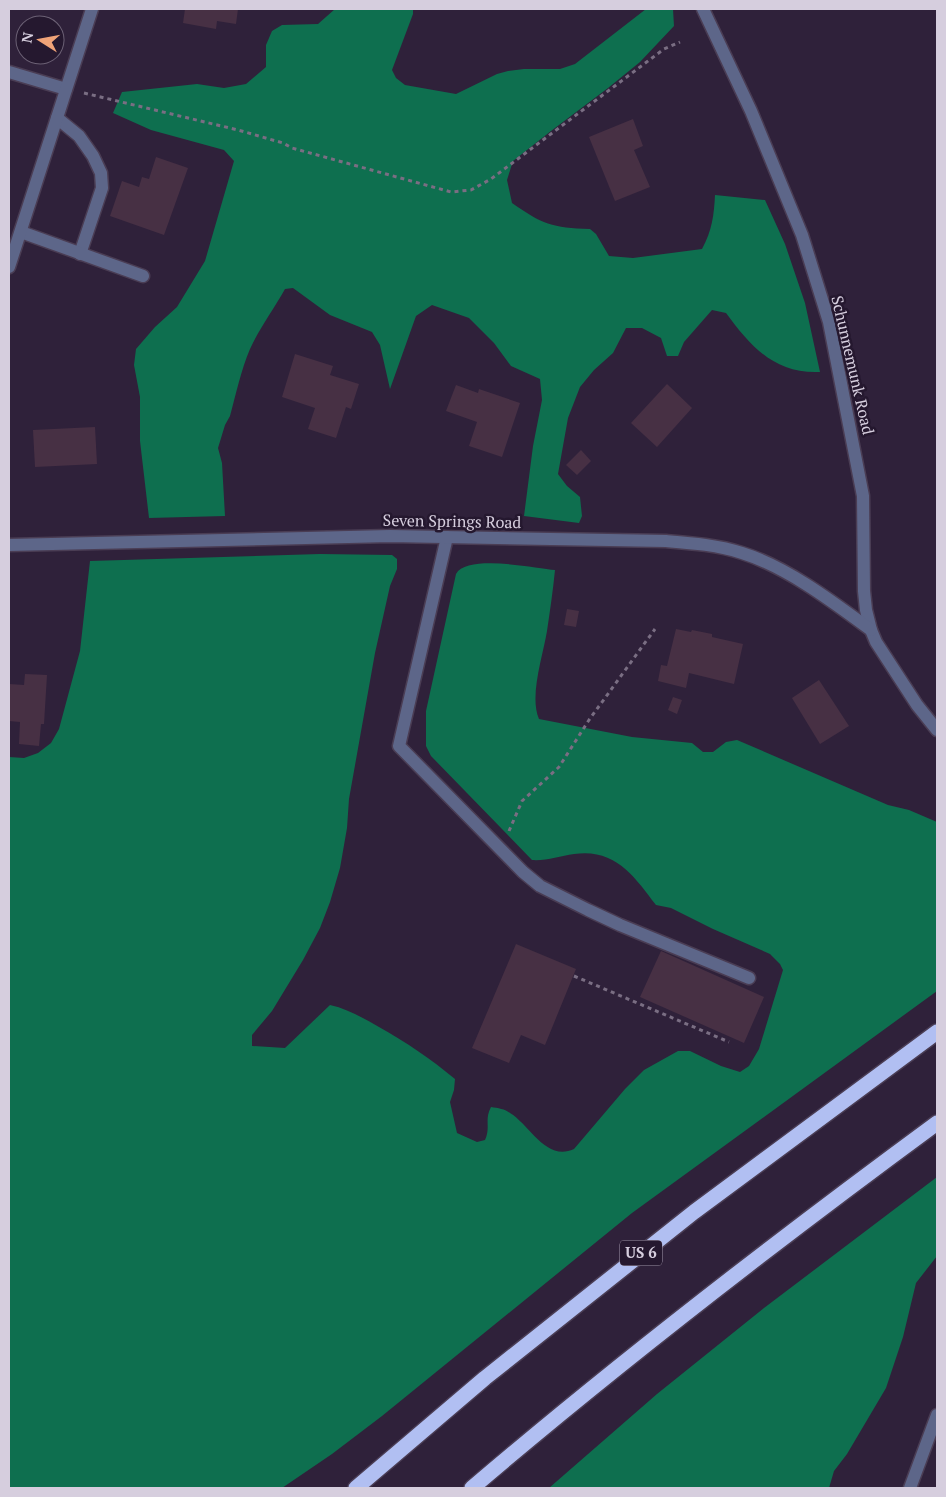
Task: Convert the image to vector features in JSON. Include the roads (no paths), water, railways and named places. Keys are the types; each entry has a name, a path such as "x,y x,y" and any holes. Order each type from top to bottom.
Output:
{"highway":[{"name":"US 6","path":"356,1488 546,1328 694,1212 937,1032"},
{"path":"472,1488 576,1400 714,1290 937,1124"}],"street":[{"path":"9,267 92,9"},
{"name":"Schunnemunk Road","path":"703,9 751,111 802,235 829,322 863,496 864,591 871,630 876,642 917,705 937,730"},
{"path":"9,72 66,89"},
{"path":"57,118 79,136 93,156 101,173 102,188 80,254"},
{"path":"21,232 143,276"},
{"name":"Seven Springs Road","path":"9,545 390,536 666,541 711,546 741,552 777,568 839,606 871,630"},
{"path":"447,537 399,746 530,879 556,895 620,925 749,978"},
{"path":"910,1488 937,1415"}]}
